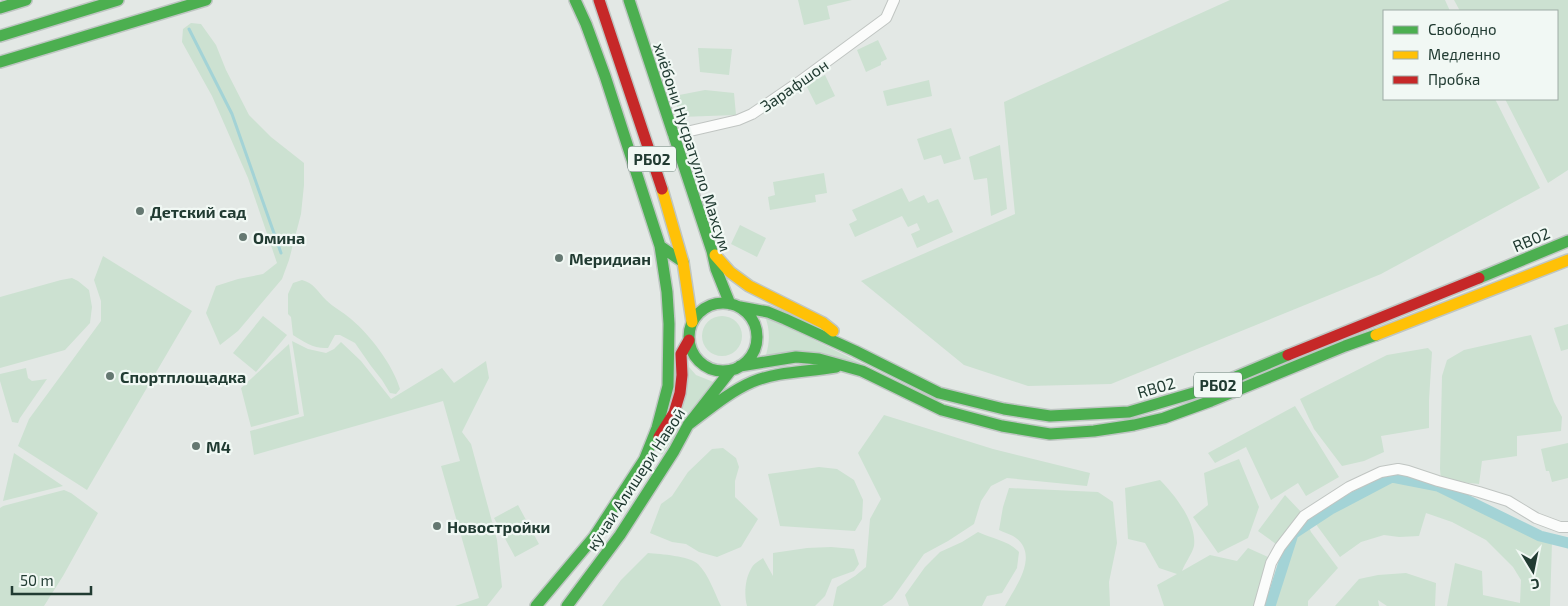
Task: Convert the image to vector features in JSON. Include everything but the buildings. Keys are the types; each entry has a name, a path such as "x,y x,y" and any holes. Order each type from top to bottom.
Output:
{"main road":[{"path":"0,8 26,0"},
{"path":"0,36 118,0"},
{"path":"0,62 206,0"},
{"path":"575,0 602,68 660,246 668,300 668,386 657,428 643,464"},
{"name":"РБ02","path":"599,0 670,210 683,262 692,322"},
{"name":"хиёбони Нусратулло Махсум","path":"628,0 712,251 716,269 735,305"},
{"name":"RB02","path":"855,351 939,393 1004,409 1050,416 1129,412 1207,389 1339,333 1568,241"},
{"path":"660,246 683,262"},
{"path":"712,251 730,272 740,280 823,323 855,351"},
{"name":"RB02","path":"845,365 862,371 942,410 1002,426 1050,434 1094,432 1164,418 1568,260"},
{"name":"РБ02","path":"845,365 819,359 796,357 721,370 711,368 702,364 695,357 689,340 689,330 697,314 704,308 712,304 735,305 768,312 855,351"},
{"name":"РБ02","path":"735,305 747,313 752,320 757,336 756,345 752,353 747,360 735,368"},
{"name":"кӯчаи Алишери Навоӣ","path":"536,606 594,537 643,464 674,413 680,393 682,375 681,354 689,340"},
{"path":"688,425 742,387 754,382 780,375 845,365"},
{"name":"кӯчаи Алишери Навоӣ","path":"567,606 620,535 674,451 688,425 708,397 735,368"}],"street":[{"name":"Зарафшон","path":"673,135 738,120 752,114 886,18 894,0"},
{"path":"1259,606 1271,563 1280,547 1304,516 1349,487 1381,472 1408,471 1438,482 1508,501 1536,518 1560,527 1568,527"}],"green space":[{"path":"798,0 852,0 827,6 830,19 804,25"},
{"path":"1230,0 1445,0 1450,10 1383,10 1383,100 1496,100 1540,188 1381,274 1111,384 1028,386 964,365 861,281 1015,214 1004,102"},
{"path":"1454,0 1568,0 1568,170 1548,183 1506,100 1558,100 1558,10 1459,10"},
{"path":"191,23 201,24 216,45 226,70 249,115 271,137 304,163 301,214 282,279 238,331 220,345 206,313 216,286 263,274 277,263 248,178 212,96 182,42 183,29"},
{"path":"878,40 887,59 881,62 881,65 866,72 857,50"},
{"path":"698,48 732,49 729,75 700,72"},
{"path":"825,75 835,96 816,105 806,85"},
{"path":"929,80 932,96 887,106 883,91"},
{"path":"705,90 734,93 736,115 680,117 674,96"},
{"path":"951,128 961,159 944,164 941,155 924,160 917,139"},
{"path":"1000,145 1007,209 991,216 987,178 974,180 969,157"},
{"path":"824,173 827,193 815,195 816,202 770,210 768,197 775,195 773,182"},
{"path":"902,188 909,202 924,195 928,203 938,199 953,232 917,248 911,234 920,230 917,223 908,227 902,216 855,237 849,224 857,220 852,210"},
{"path":"740,225 766,238 757,257 731,244"},
{"path":"103,256 192,311 87,490 18,446 29,419 101,321 101,301 94,280"},
{"path":"72,278 89,290 92,307 90,323 65,350 0,368 0,297"},
{"path":"302,280 313,286 329,303 348,316 373,342 397,380 400,389 396,394 390,393 355,343 340,335 335,335 328,348 323,348 309,344 293,335 291,317 288,314 288,294 293,283"},
{"path":"263,316 287,335 256,372 233,353"},
{"path":"726,316 733,319 739,325 742,336 741,344 733,353 726,356 718,356 711,353 703,344 702,332 705,325 714,317"},
{"path":"765,316 861,363 766,355 769,336"},
{"path":"1568,324 1568,349 1561,351 1554,328"},
{"path":"1531,335 1554,402 1562,417 1561,431 1517,436 1517,456 1482,461 1479,484 1441,480 1442,376 1447,360 1464,350"},
{"path":"292,341 308,349 326,353 334,349 341,342 361,361 391,399 442,368 454,383 486,361 489,378 462,432 471,444 497,540 502,587 487,606 455,606 479,598 441,466 460,461 443,401 254,455 250,431 304,416"},
{"path":"289,344 299,414 251,427 241,388"},
{"path":"1428,348 1432,352 1429,428 1381,436 1384,452 1364,461 1342,466 1314,429 1300,399 1387,355"},
{"path":"689,367 696,375 716,383 690,412 662,455 659,451 678,411 685,390"},
{"path":"26,368 28,378 32,381 47,379 18,423 12,422 0,381 0,374"},
{"path":"1295,406 1339,477 1306,496 1298,483 1271,500 1246,447 1215,463 1208,453"},
{"path":"884,415 993,449 1090,473 1087,486 1007,478 991,486 981,501 974,524 924,554 892,599 882,606 833,606 837,587 866,567 870,519 881,499 858,453"},
{"path":"1568,443 1568,478 1552,482 1549,471 1546,471 1541,449"},
{"path":"723,448 736,458 739,467 735,481 735,497 758,519 741,547 717,557 699,552 686,544 672,542 650,533 661,504 672,496 688,472 712,449"},
{"path":"14,453 63,486 3,501"},
{"path":"1239,459 1259,507 1248,538 1218,553 1193,517 1208,505 1204,473"},
{"path":"819,467 837,469 854,480 863,500 862,519 855,531 780,526 768,474"},
{"path":"1394,479 1436,487 1552,542 1550,606 1447,606 1455,563 1482,571 1483,595 1520,603 1521,580 1513,567 1486,540 1452,522 1426,513 1419,536 1399,537 1384,535 1361,542 1340,557 1315,523 1332,511"},
{"path":"1160,480 1184,510 1192,528 1194,546 1182,571 1210,555 1237,561 1248,548 1268,557 1256,606 1164,606 1157,585 1177,574 1159,568 1145,543 1128,539 1125,488"},
{"path":"1009,488 1098,492 1113,502 1117,543 1109,582 1110,606 1005,606 1020,580 1026,560 1025,551 1021,543 1013,536 999,530"},
{"path":"64,490 98,513 44,606 0,606 0,508"},
{"path":"1285,495 1302,513 1276,544 1258,531"},
{"path":"518,505 539,544 515,557 494,518"},
{"path":"1309,527 1338,568 1308,601 1308,606 1272,606 1285,561 1299,534"},
{"path":"978,532 1005,542 1019,552 1017,568 1002,593 987,596 982,606 909,606 905,595 925,567 940,552"},
{"path":"831,547 854,549 859,564 854,571 832,579 825,596 815,606 747,606 745,592 747,577 752,567 758,561 763,558 773,576 773,553"},
{"path":"648,553 682,557 694,561 702,568 708,578 721,606 602,606 621,580"},
{"path":"1406,573 1436,583 1435,606 1387,606 1378,600 1379,606 1335,606 1359,579 1378,575"}],"waterway":[{"path":"189,29 232,114 281,253"},
{"path":"1270,606 1293,534 1331,509 1392,477 1438,486 1540,536 1568,543"}],"traffic: fast":[{"path":"0,8 26,0"},
{"path":"0,36 118,0"},
{"path":"0,62 206,0"},
{"path":"575,0 605,76 660,246 667,292 669,324 668,386 657,428 643,463"},
{"path":"629,0 712,251 716,269 730,304"},
{"path":"1479,278 1568,241"},
{"path":"660,246 683,262"},
{"path":"723,303 736,306 747,313 754,324 757,337 754,350 747,361 736,368 723,371 710,368 699,361 692,350 689,337 692,324 699,313 710,306 723,303"},
{"path":"740,307 768,312 785,319 939,393 1004,409 1050,416 1129,412 1207,389 1288,355"},
{"path":"740,366 796,357 819,359 862,371 942,410 1002,426 1050,434 1094,431 1164,418 1376,335"},
{"path":"688,425 727,396 743,386 762,378 836,367"},
{"path":"567,606 620,535 674,451 688,425 731,370"},
{"path":"536,606 594,537 646,457"}],"traffic: slow":[{"path":"662,189 683,262 692,322"},
{"path":"715,255 730,272 749,286 823,323 833,331"},
{"path":"1376,335 1568,260"}],"traffic: jam":[{"path":"599,0 662,189"},
{"path":"1288,355 1479,278"},
{"path":"659,437 674,413 680,393 682,375 681,354 689,340"}],"place":[{"name":"Детский сад","path":"140,211"},
{"name":"Омина","path":"243,237"},
{"name":"Меридиан","path":"559,258"},
{"name":"Спортплощадка","path":"110,376"},
{"name":"М4","path":"196,446"},
{"name":"Новостройки","path":"437,526"}]}
